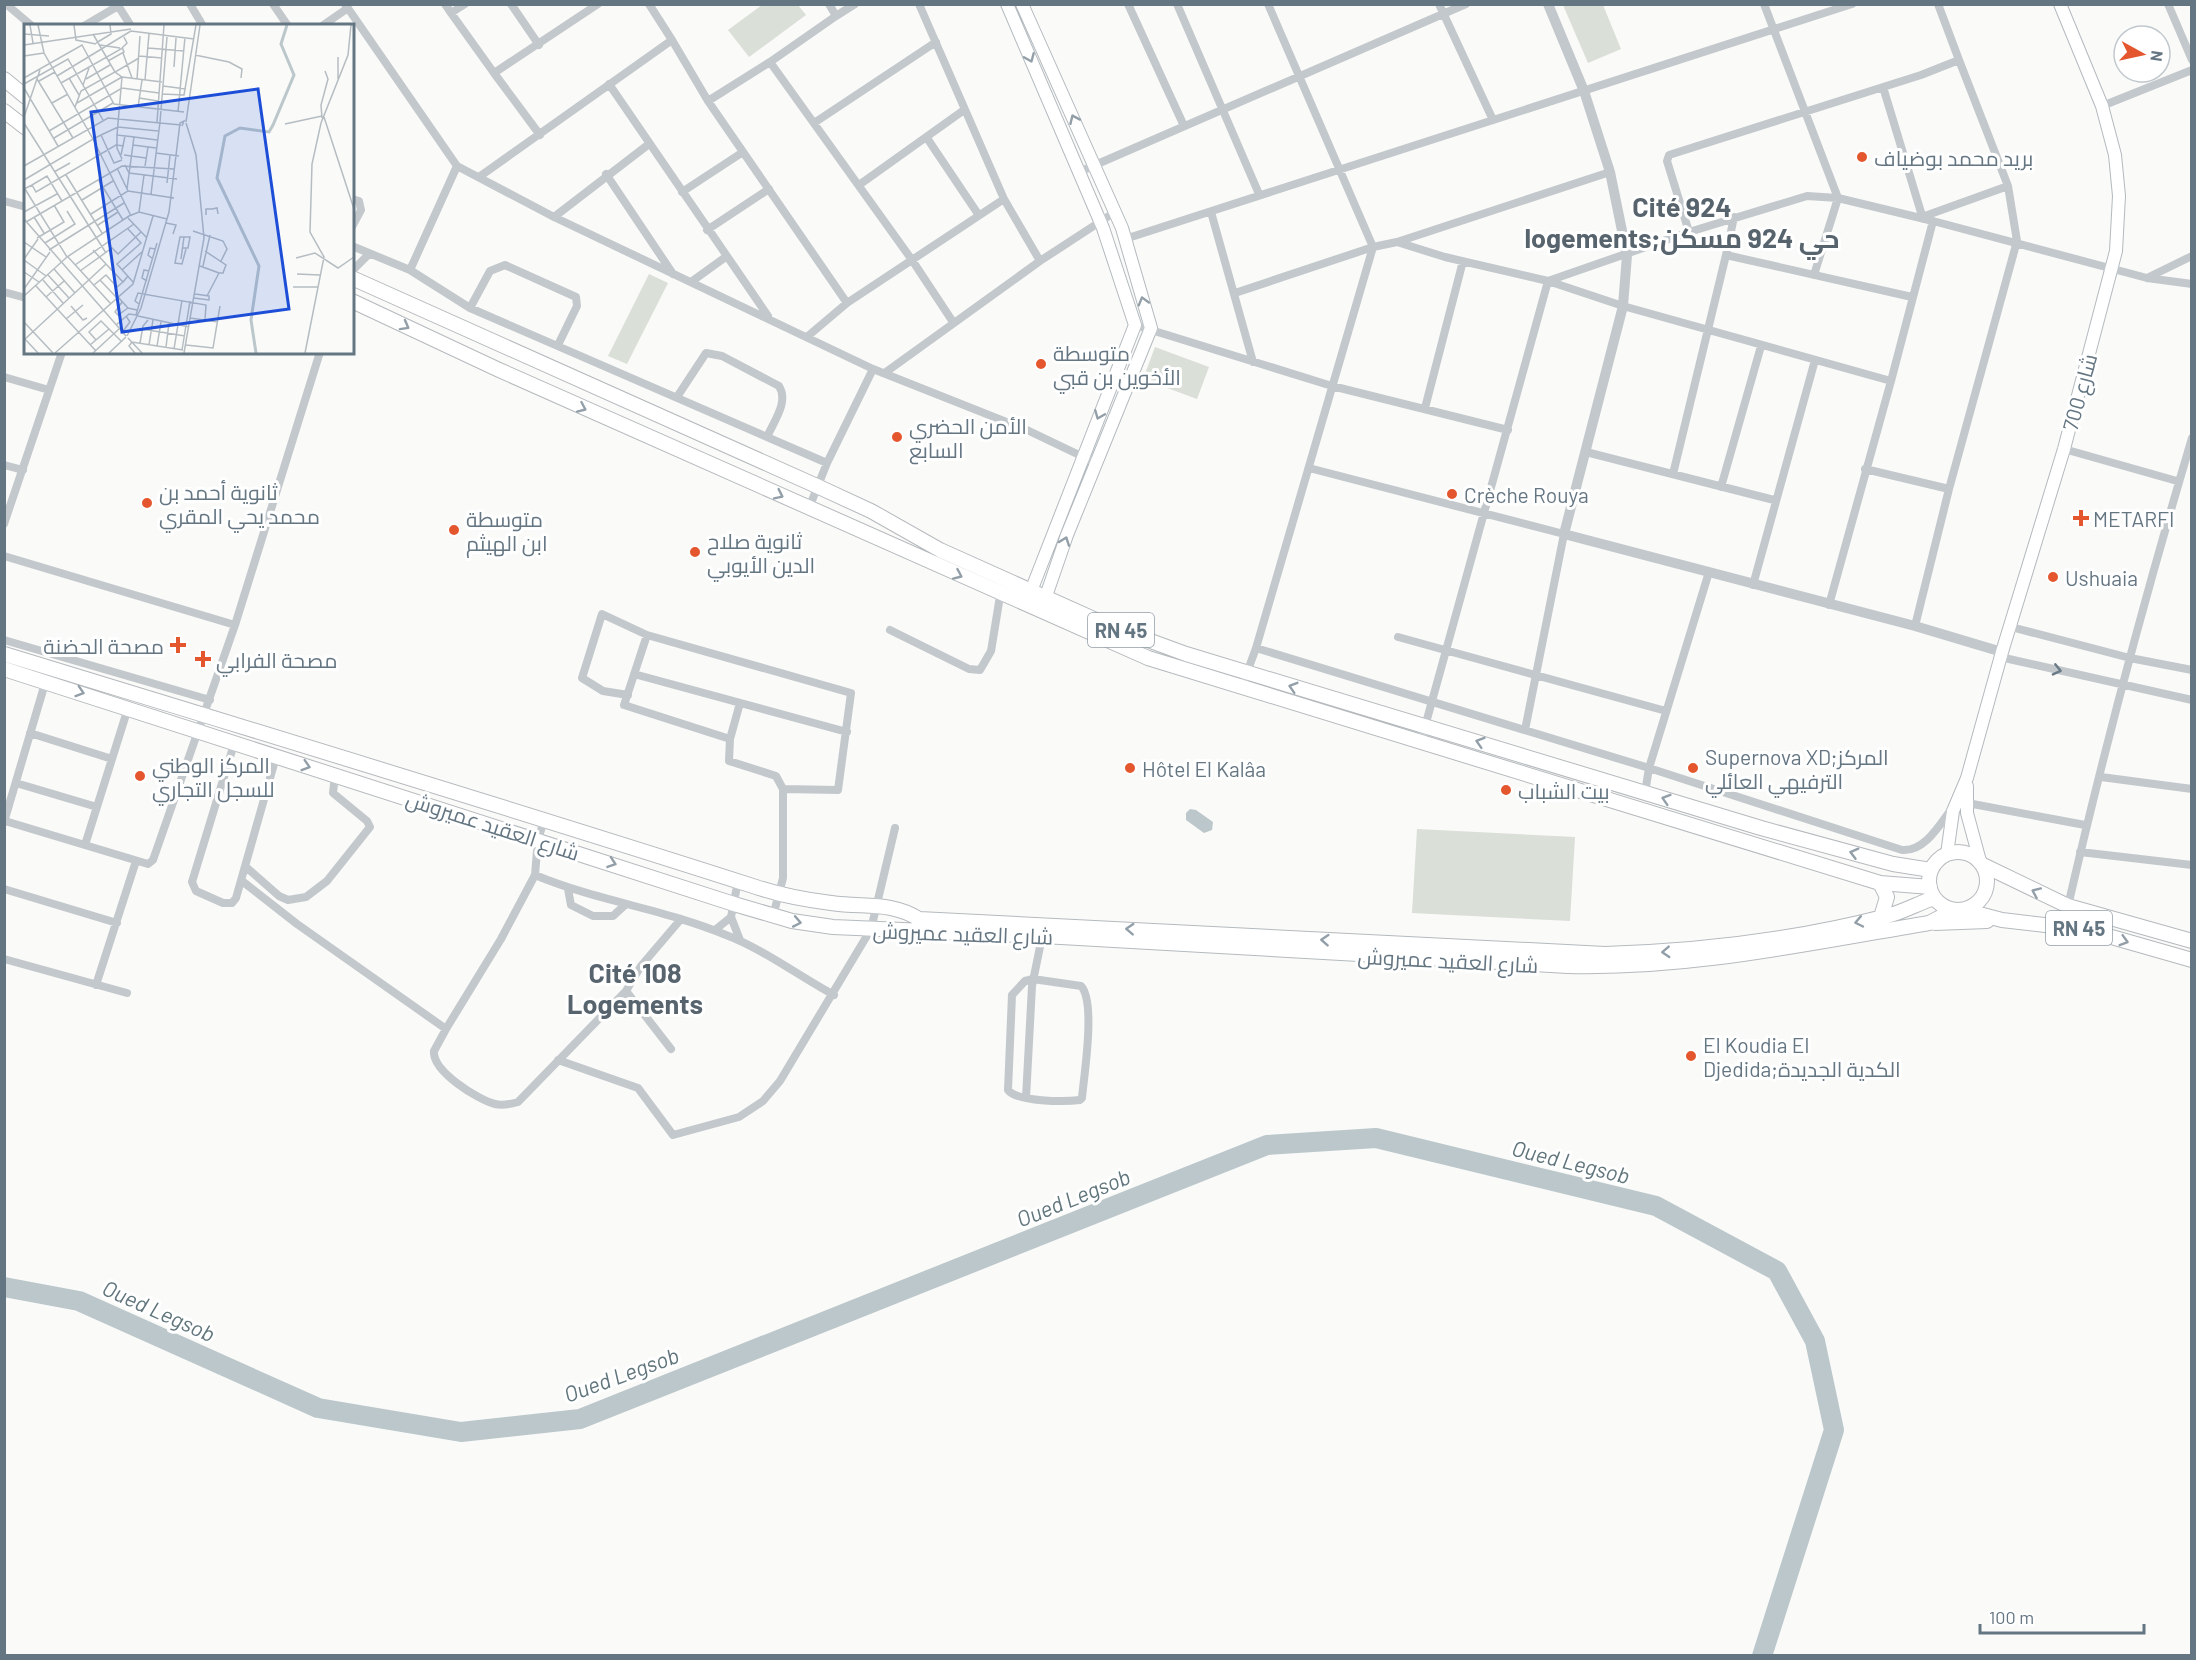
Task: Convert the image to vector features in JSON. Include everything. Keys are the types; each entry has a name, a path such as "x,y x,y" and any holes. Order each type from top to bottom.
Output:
{"main road":[{"path":"1007,4 1099,220 1135,326 1031,591"},
{"path":"1022,4 1115,212 1151,328 1096,463 1046,596"},
{"name":"شارع 700","path":"1962,802 2001,654 2064,449 2113,269 2119,196 2115,155 2102,106 2060,4"},
{"path":"4,80 24,95"},
{"path":"4,111 24,126"},
{"name":"RN 45","path":"354,279 819,487 871,511 940,550 1107,625 1248,674 1645,793 1862,856 1931,870"},
{"name":"RN 45","path":"354,302 370,307 420,335 1148,658 1241,689 1421,741 1880,883 1932,892"},
{"path":"354,312 370,307"},
{"path":"746,478 755,458"},
{"name":"شارع العقيد عميروش","path":"4,654 128,708 199,733 538,839 732,910 773,915 810,924 871,929 1044,930"},
{"name":"شارع العقيد عميروش","path":"4,669 48,674 205,715 492,802 543,821 780,894 832,904 902,908 920,919 1044,930 1259,942 1605,954 1711,948 1881,917 1932,892"},
{"path":"486,823 492,802"},
{"path":"1947,854 1949,826 1962,802"},
{"path":"1962,802 1988,883 1985,892 1973,906 1959,910 1932,892 1931,870 1947,854 1962,852 1981,863"},
{"name":"RN 45","path":"1981,863 2068,906 2192,941"},
{"path":"1880,883 1887,897 1881,917"},
{"name":"RN 45","path":"1959,910 2002,920 2087,930 2192,960"},
{"name":"شارع العقيد عميروش","path":"1259,942 1568,966 1633,967 1707,961 1929,923 1959,910"},
{"path":"1929,923 2002,920"}],"street":[{"path":"6,4 30,24"},
{"path":"190,4 202,24"},
{"path":"273,4 287,24"},
{"path":"445,4 540,135"},
{"path":"451,13 465,4"},
{"path":"511,4 538,45"},
{"path":"494,73 598,4"},
{"path":"649,4 708,101 847,303"},
{"path":"829,4 837,16"},
{"path":"708,101 771,62 855,4"},
{"path":"919,4 1004,199 1040,261"},
{"path":"1128,4 1184,126"},
{"path":"1177,4 1259,194"},
{"path":"1241,689 1256,648 1373,247 1268,4"},
{"path":"1439,4 1493,120"},
{"path":"1079,172 1444,16 1466,4"},
{"path":"1525,730 1564,534 1623,306 1627,255 1610,172 1584,91 1548,4"},
{"path":"1764,4 1838,198 1814,275"},
{"path":"1125,239 1852,4"},
{"path":"1915,626 1949,489 2017,241 2008,186 1938,4"},
{"path":"2168,4 2192,60"},
{"path":"87,24 118,5 130,24"},
{"path":"324,24 347,6 457,166 554,217 768,316 873,369 1083,455 1096,463"},
{"path":"479,177 672,40"},
{"path":"814,123 936,42"},
{"path":"1689,232 1667,158 1959,60"},
{"path":"771,62 912,260 953,322"},
{"path":"2102,106 2192,70"},
{"path":"609,84 768,316"},
{"path":"1883,87 1923,218"},
{"path":"859,185 964,110"},
{"path":"927,138 978,214"},
{"path":"554,217 606,174 649,144"},
{"path":"682,192 743,152"},
{"path":"410,270 457,166"},
{"path":"1235,293 1610,172"},
{"path":"606,174 673,274"},
{"path":"1923,218 2008,186"},
{"path":"707,230 769,189"},
{"path":"1548,281 1734,217 1807,196 1838,198 2017,241 2147,278 2192,285"},
{"path":"808,336 847,303 978,214 1004,199"},
{"path":"354,200 359,201 361,210 354,223"},
{"path":"5,203 24,207"},
{"path":"885,372 1040,261 1099,220 1115,212"},
{"path":"1211,212 1253,362"},
{"path":"1673,474 1734,217"},
{"path":"1829,605 1891,381 1932,221"},
{"path":"1397,242 1463,261 1548,281 1623,306 1891,381"},
{"path":"354,247 368,255 410,270 470,308 827,463"},
{"path":"354,269 368,255"},
{"path":"1726,255 1912,297"},
{"path":"691,282 727,256"},
{"path":"2147,278 2192,256"},
{"path":"1425,408 1463,261"},
{"path":"470,308 490,271 505,265 576,297 578,306 558,345"},
{"path":"1421,741 1430,701 1486,512 1548,281"},
{"path":"4,291 24,297"},
{"path":"1135,326 1151,328 1332,386 1508,430"},
{"path":"1721,487 1761,346"},
{"path":"677,397 706,353 722,356 779,386 782,390 784,399 767,437"},
{"path":"4,525 61,354"},
{"path":"48,674 5,821 148,864 153,860 199,733 319,354"},
{"path":"1753,585 1774,500 1815,360"},
{"path":"808,508 819,487 827,463 873,369"},
{"path":"4,377 49,390"},
{"path":"2068,906 2085,825 2101,777 2130,658 2178,482 2188,465 2192,438"},
{"path":"2064,449 2178,482"},
{"path":"1586,452 1774,500"},
{"path":"4,465 23,470"},
{"path":"1309,468 1486,512 1753,585 1915,626 2001,654 2124,686 2192,700"},
{"path":"1865,469 1949,489"},
{"path":"4,556 235,625"},
{"path":"1645,793 1649,768 1709,572"},
{"path":"890,630 969,669 980,670 991,651 1000,593 1005,579"},
{"path":"628,695 603,691 582,678 602,614 647,635 851,693 838,790 783,789"},
{"path":"2011,627 2130,658 2192,670"},
{"path":"647,635 624,705 730,739"},
{"path":"1398,637 1446,648 1535,676 1666,711"},
{"path":"4,640 210,700"},
{"path":"1256,648 1649,768 1902,850 1908,851 1923,844 1962,802 2085,825"},
{"path":"634,674 847,732"},
{"path":"740,703 730,739 729,761 776,776 783,789 783,878 773,915"},
{"path":"85,845 128,708"},
{"path":"30,733 112,759"},
{"path":"234,744 192,882 196,891 230,904 236,898 242,881 276,757"},
{"path":"246,867 279,896 288,900 306,897 327,880 370,827 367,821 333,793 335,775"},
{"path":"2101,777 2192,789"},
{"path":"15,783 97,807"},
{"path":"543,821 538,839 535,875 501,939 434,1051 439,1068 471,1093 493,1104 518,1102 626,991 641,966 681,919"},
{"path":"558,1060 638,1088 671,1133 678,1135 740,1117 763,1101 780,1081 834,995 871,929 895,828"},
{"path":"2080,852 2192,865"},
{"path":"96,985 136,861"},
{"path":"535,875 568,889 681,919 740,940 834,995"},
{"path":"242,881 297,924 446,1029"},
{"path":"738,881 732,910 740,940"},
{"path":"4,889 117,923"},
{"path":"568,889 571,905 593,916 613,916 626,904"},
{"path":"715,930 732,910"},
{"path":"1026,1098 1032,979 1044,930"},
{"path":"4,959 127,993"},
{"path":"1032,979 1077,985 1085,991 1088,997 1082,1098 1077,1101 1026,1098 1011,1094 1006,1086 1012,995 1018,987 1032,979"},
{"path":"626,991 670,1049"}],"shaded area":[{"path":"762,5 798,5 806,15 749,57 728,30"},
{"path":"1563,5 1603,5 1621,49 1588,63"},
{"path":"649,274 668,283 627,364 608,356"},
{"path":"1155,347 1209,367 1197,399 1143,379"},
{"path":"1190,809 1196,810 1213,822 1212,830 1204,833 1186,820 1186,813"},
{"path":"1417,829 1575,837 1570,921 1412,913"}],"waterway":[{"name":"Oued Legsob","path":"4,1287 79,1301 318,1408 461,1432 580,1419 1267,1145 1376,1138 1656,1206 1777,1271 1815,1341 1834,1430 1762,1656"}],"place":[{"name":"بريد محمد بوضياف","path":"1862,157"},
{"name":"متوسطة الأخوين بن قبي","path":"1041,364"},
{"name":"الأمن الحضري السابع","path":"897,437"},
{"name":"Crèche Rouya","path":"1452,494"},
{"name":"ثانوية أحمد بن محمد يحي المقري","path":"147,503"},
{"name":"METARFI","path":"2081,518"},
{"name":"متوسطة ابن الهيثم","path":"454,530"},
{"name":"ثانوية صلاح الدين الأيوبي","path":"695,552"},
{"name":"Ushuaia","path":"2053,577"},
{"name":"مصحة الحضنة","path":"178,645"},
{"name":"مصحة الفرابي","path":"203,659"},
{"name":"Hôtel El Kalâa","path":"1130,768"},
{"name":"Supernova XD;المركز الترفيهي العائلي","path":"1693,768"},
{"name":"المركز الوطني للسجل التجاري","path":"140,776"},
{"name":"بيت الشباب","path":"1506,790"},
{"name":"El Koudia El Djedida;الكدية الجديدة","path":"1691,1056"}],"district":[{"name":"Cité 924 logements;حي 924 مسكن","path":"1682,222"},
{"name":"Cité 108 Logements","path":"635,988"}]}
